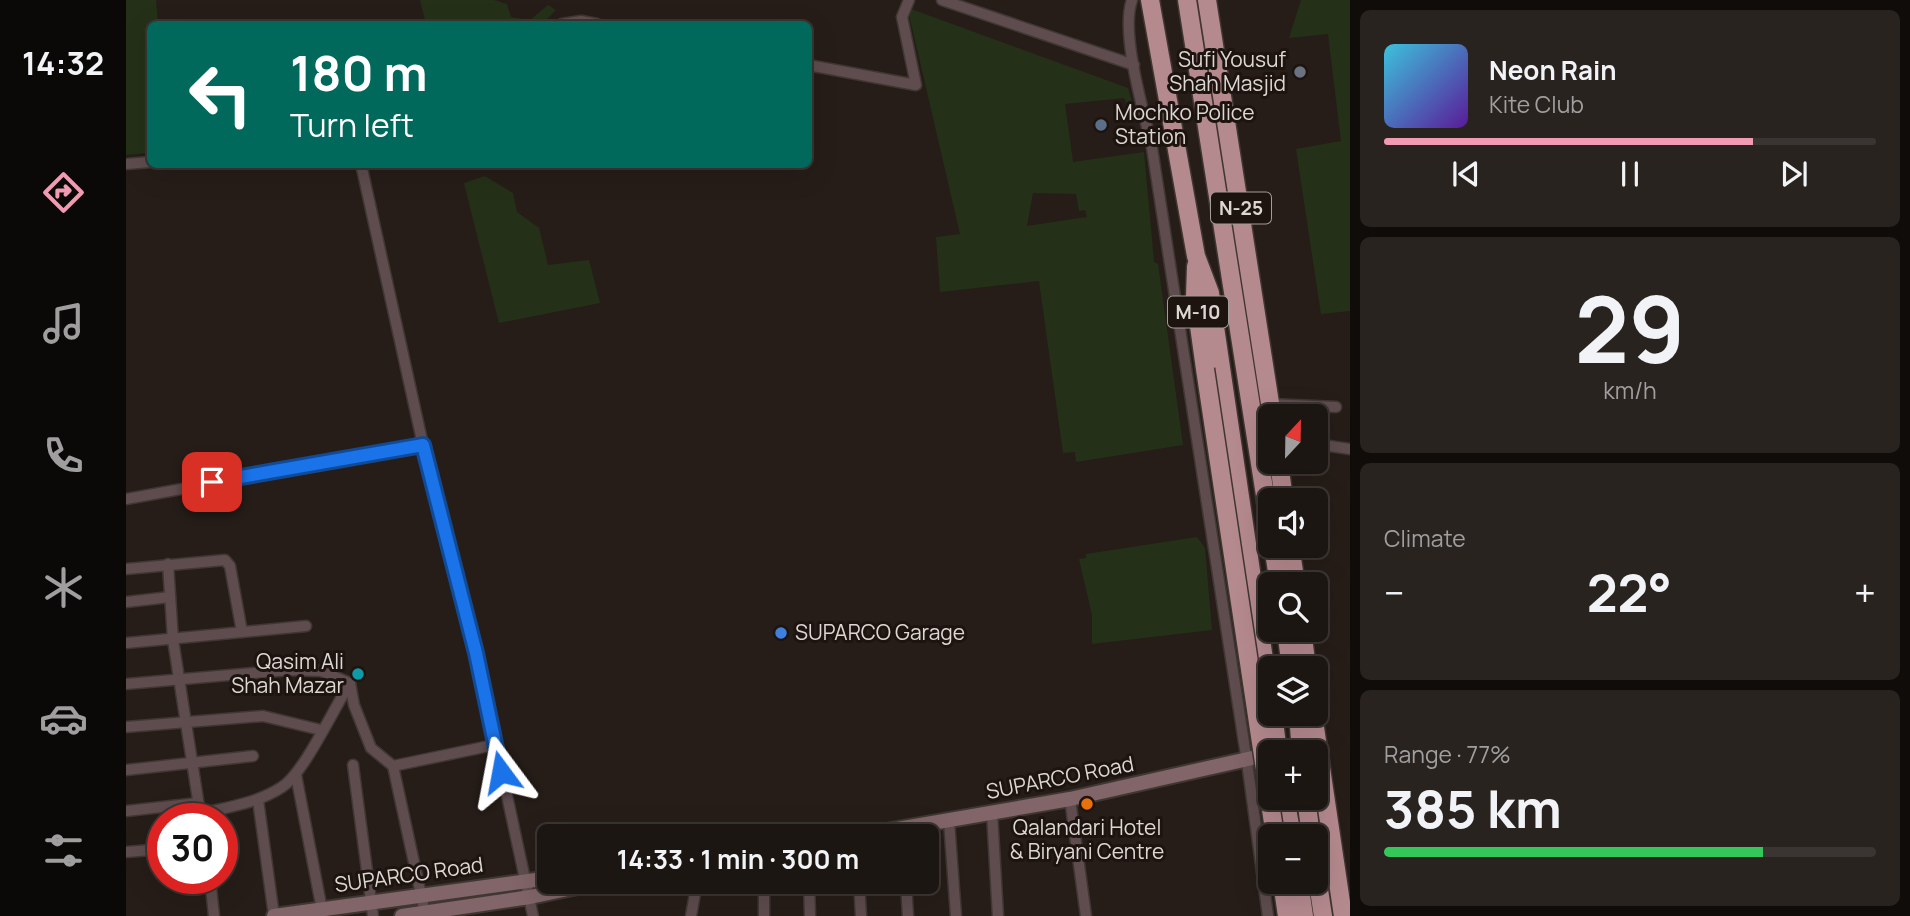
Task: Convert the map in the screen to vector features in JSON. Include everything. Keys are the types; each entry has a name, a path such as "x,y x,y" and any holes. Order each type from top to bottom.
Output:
{"highway":[{"name":"M-10","path":"1150,0 1196,256 1195,297 1213,365 1263,656"},
{"path":"1187,0 1264,488"},
{"name":"N-25","path":"1206,0 1270,404"},
{"name":"M-10","path":"1213,365 1273,824"},
{"path":"1320,810 1343,916"},
{"path":"1284,894 1287,916"},
{"path":"1301,894 1304,916"},
{"path":"1320,894 1323,916"}],"street":[{"path":"812,66 916,85 902,18 909,0"},
{"path":"942,0 1134,65"},
{"path":"1132,0 1128,11 1134,65 1152,148 1247,761 1268,916"},
{"path":"126,164 147,162"},
{"path":"362,168 423,445 476,653 533,916"},
{"path":"1328,407 1336,407"},
{"path":"126,499 423,445"},
{"path":"1328,446 1350,449"},
{"path":"126,569 225,559 229,562 242,632"},
{"path":"168,564 173,640 195,763 198,803"},
{"path":"126,602 170,597"},
{"path":"126,643 306,626"},
{"path":"126,684 289,670 321,671 350,683"},
{"path":"238,806 258,800 283,787 296,775 350,683"},
{"path":"350,683 354,705 371,748 393,766 425,913"},
{"path":"126,727 262,716 321,730"},
{"path":"393,766 494,745"},
{"path":"126,770 253,756"},
{"name":"SUPARCO Road","path":"936,824 1070,799 1258,758"},
{"path":"354,765 371,909"},
{"path":"296,775 322,912"},
{"path":"1070,799 1086,916"},
{"path":"258,800 274,916"},
{"path":"126,810 147,808"},
{"path":"992,813 998,916"},
{"path":"949,821 956,916"},
{"path":"126,852 147,850"},
{"name":"SUPARCO Road","path":"274,916 371,909 403,897 537,879"},
{"path":"212,894 215,916"},
{"name":"SUPARCO Road","path":"404,916 544,894"},
{"path":"691,916 695,894"},
{"path":"764,894 764,916"},
{"path":"809,894 810,916"},
{"path":"860,894 861,916"},
{"path":"907,894 908,916"},
{"path":"403,897 404,916"}],"green space":[{"path":"126,0 156,0 158,21 147,21 147,153 126,155"},
{"path":"420,0 494,0 507,4 511,17 530,20 548,5 556,10 545,21 425,21"},
{"path":"1301,0 1350,0 1350,311 1321,314 1296,149 1341,141 1328,34 1289,38"},
{"path":"908,10 1128,88 1133,105 1128,106 1124,98 1065,104 1073,162 1144,152 1154,262 1158,264 1183,445 1076,462 1075,452 1063,453 1039,281 940,292 936,237 960,234","holes":["1033,193 1076,194 1079,211 1085,210 1087,217 1027,226"]},
{"path":"485,176 513,193 517,212 539,228 548,265 589,260 600,303 499,323 464,183"},
{"path":"1197,537 1205,548 1212,630 1092,644 1092,615 1079,559 1086,558 1086,554"}],"place":[{"name":"Sufi Yousuf Shah Masjid","path":"1300,72"},
{"name":"Mochko Police Station","path":"1101,125"},
{"name":"SUPARCO Garage","path":"781,633"},
{"name":"Qasim Ali Shah Mazar","path":"358,674"},
{"name":"Qalandari Hotel & Biryani Centre","path":"1087,804"}],"route":[{"path":"212,482 423,445 476,653 501,772"}]}
